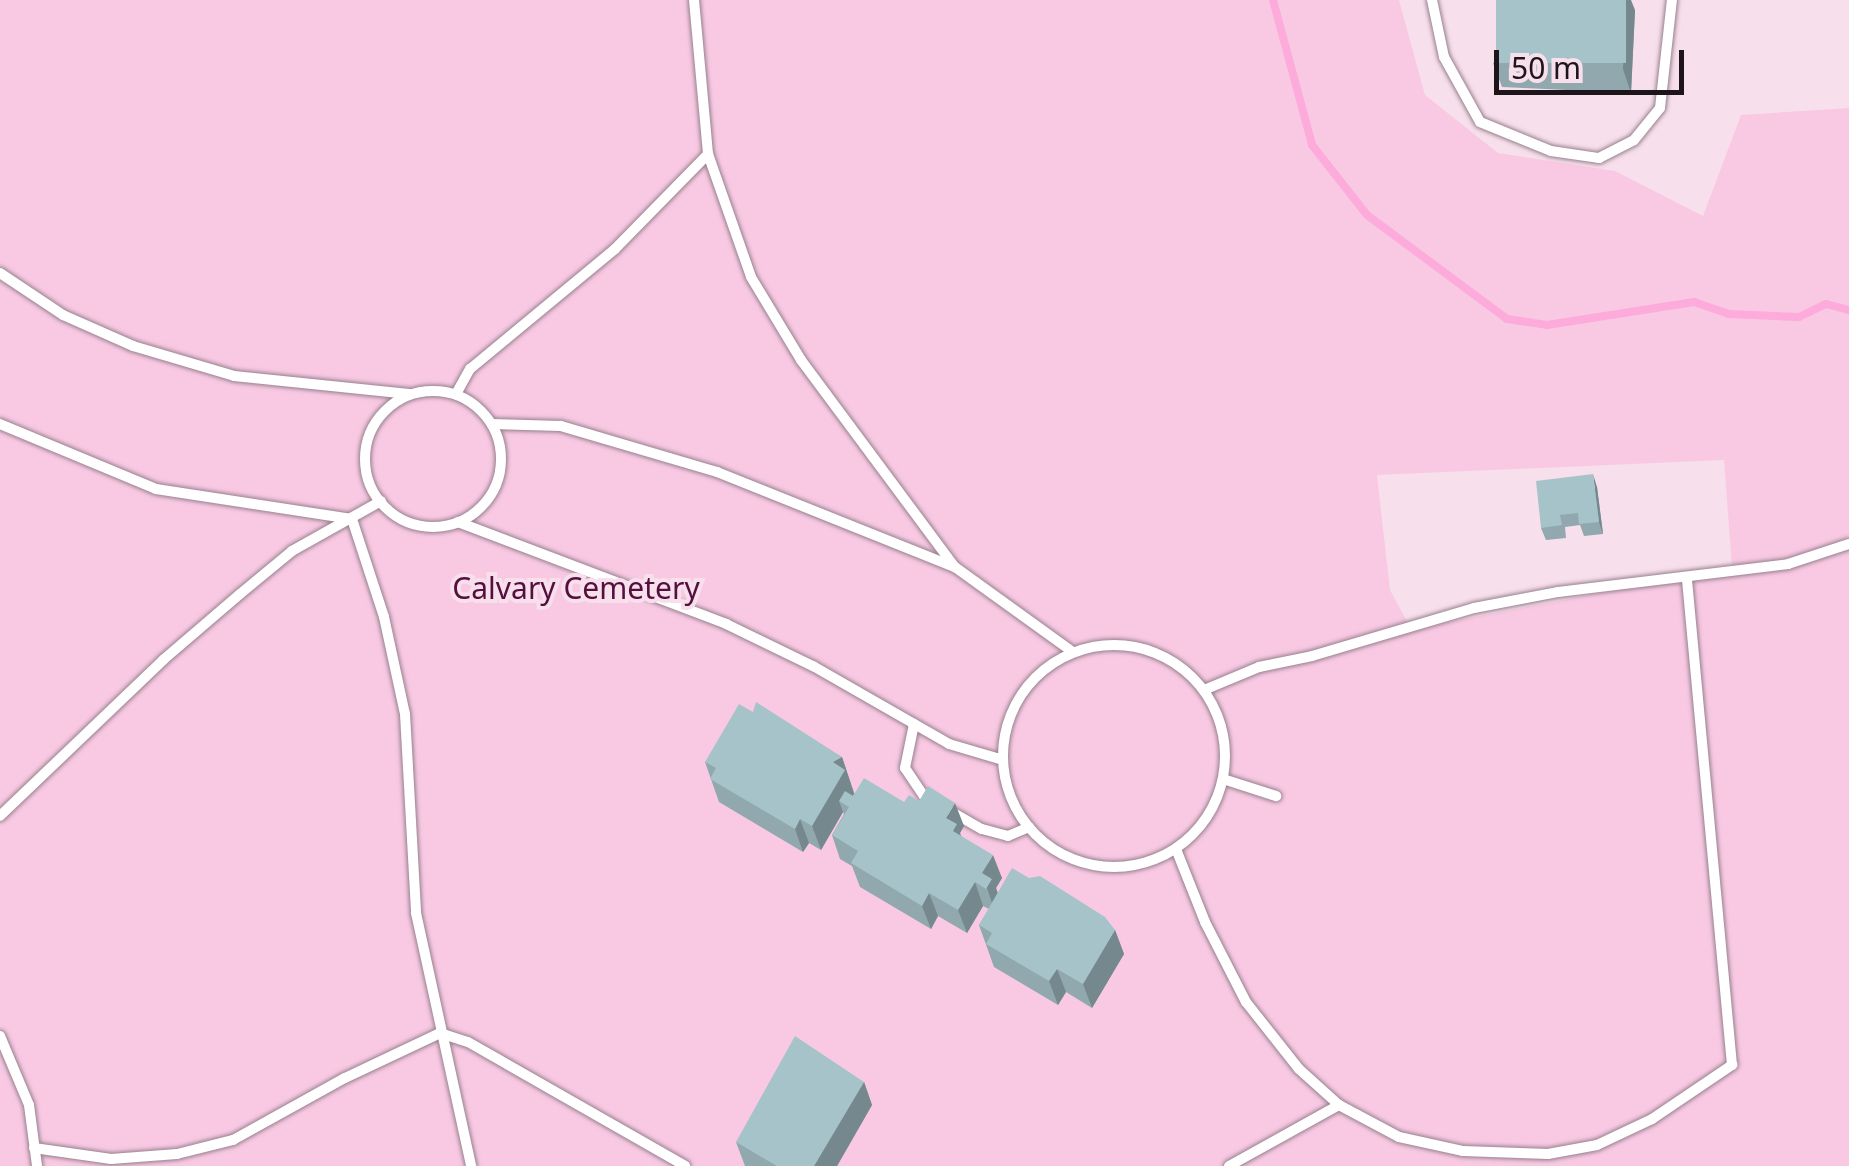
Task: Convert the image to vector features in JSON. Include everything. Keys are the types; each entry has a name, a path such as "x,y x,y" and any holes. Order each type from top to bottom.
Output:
{"lane":[{"path":"695,0 708,154 761,294 802,360 955,567"},
{"path":"1432,0 1444,58 1480,122 1551,151 1599,158 1634,140 1660,108 1672,0"},
{"path":"456,394 470,369 614,249 708,154"},
{"path":"0,273 62,315 132,346 234,376 410,394 433,390 456,394 477,406 492,424 501,454 496,486 484,504 458,522 427,527 406,522 381,502 366,471 366,447 374,424 389,406 410,394"},
{"path":"0,424 156,489 352,519"},
{"path":"492,424 561,426 682,462 955,567 1073,652"},
{"path":"0,816 163,660 292,551 381,502"},
{"path":"352,519 384,617 405,714 416,913 471,1166"},
{"path":"458,522 726,624 813,666 949,744 1004,760"},
{"path":"1204,690 1260,667 1474,608 1558,592 1788,564 1849,544"},
{"path":"1176,849 1205,922 1246,1002 1299,1070 1339,1105 1399,1137 1464,1151 1548,1154 1611,1139 1652,1119 1732,1065 1687,577"},
{"path":"1109,644 1145,648 1178,664 1204,690 1219,717 1226,748 1224,779 1214,806 1176,849 1131,865 1083,863 1054,849 1029,828 1007,784 1006,733 1022,696 1050,665 1073,652 1109,644"},
{"path":"914,724 905,768 924,796 982,829 1008,836 1029,828"},
{"path":"1224,779 1276,796"},
{"path":"34,1148 112,1159 177,1154 233,1140 345,1078 440,1032 484,1051 685,1166"},
{"path":"0,1036 28,1105 37,1166"},
{"path":"1229,1166 1339,1105"}],"green space":[{"name":"Calvary Cemetery","path":"0,0 1399,0 1425,95 1498,153 1615,171 1703,216 1741,115 1849,108 1849,1166 0,1166","holes":["1724,460 1732,568 1411,629 1390,590 1377,475"]}],"building":[{"path":"1496,0 1626,0 1626,63 1496,63"},
{"path":"1593,474 1599,522 1579,524 1578,513 1560,515 1562,525 1541,528 1536,481"},
{"path":"756,702 842,757 833,762 845,770 812,826 800,819 795,829 710,779 716,768 705,762 739,704 753,712"},
{"path":"864,778 904,802 909,795 919,801 928,786 955,803 946,818 957,824 953,831 993,855 982,873 992,879 986,889 975,882 958,910 929,893 922,906 851,863 858,851 832,835 849,807 839,801 845,791 853,796"},
{"path":"1012,868 1029,878 1040,876 1105,917 1115,930 1083,984 1057,969 1049,981 986,944 992,933 979,925"},
{"path":"795,1036 864,1082 814,1166 777,1166 736,1142"}],"waterway":[{"path":"1273,0 1312,145 1367,215 1507,319 1547,325 1694,302 1729,314 1799,317 1826,304 1849,310"}]}
